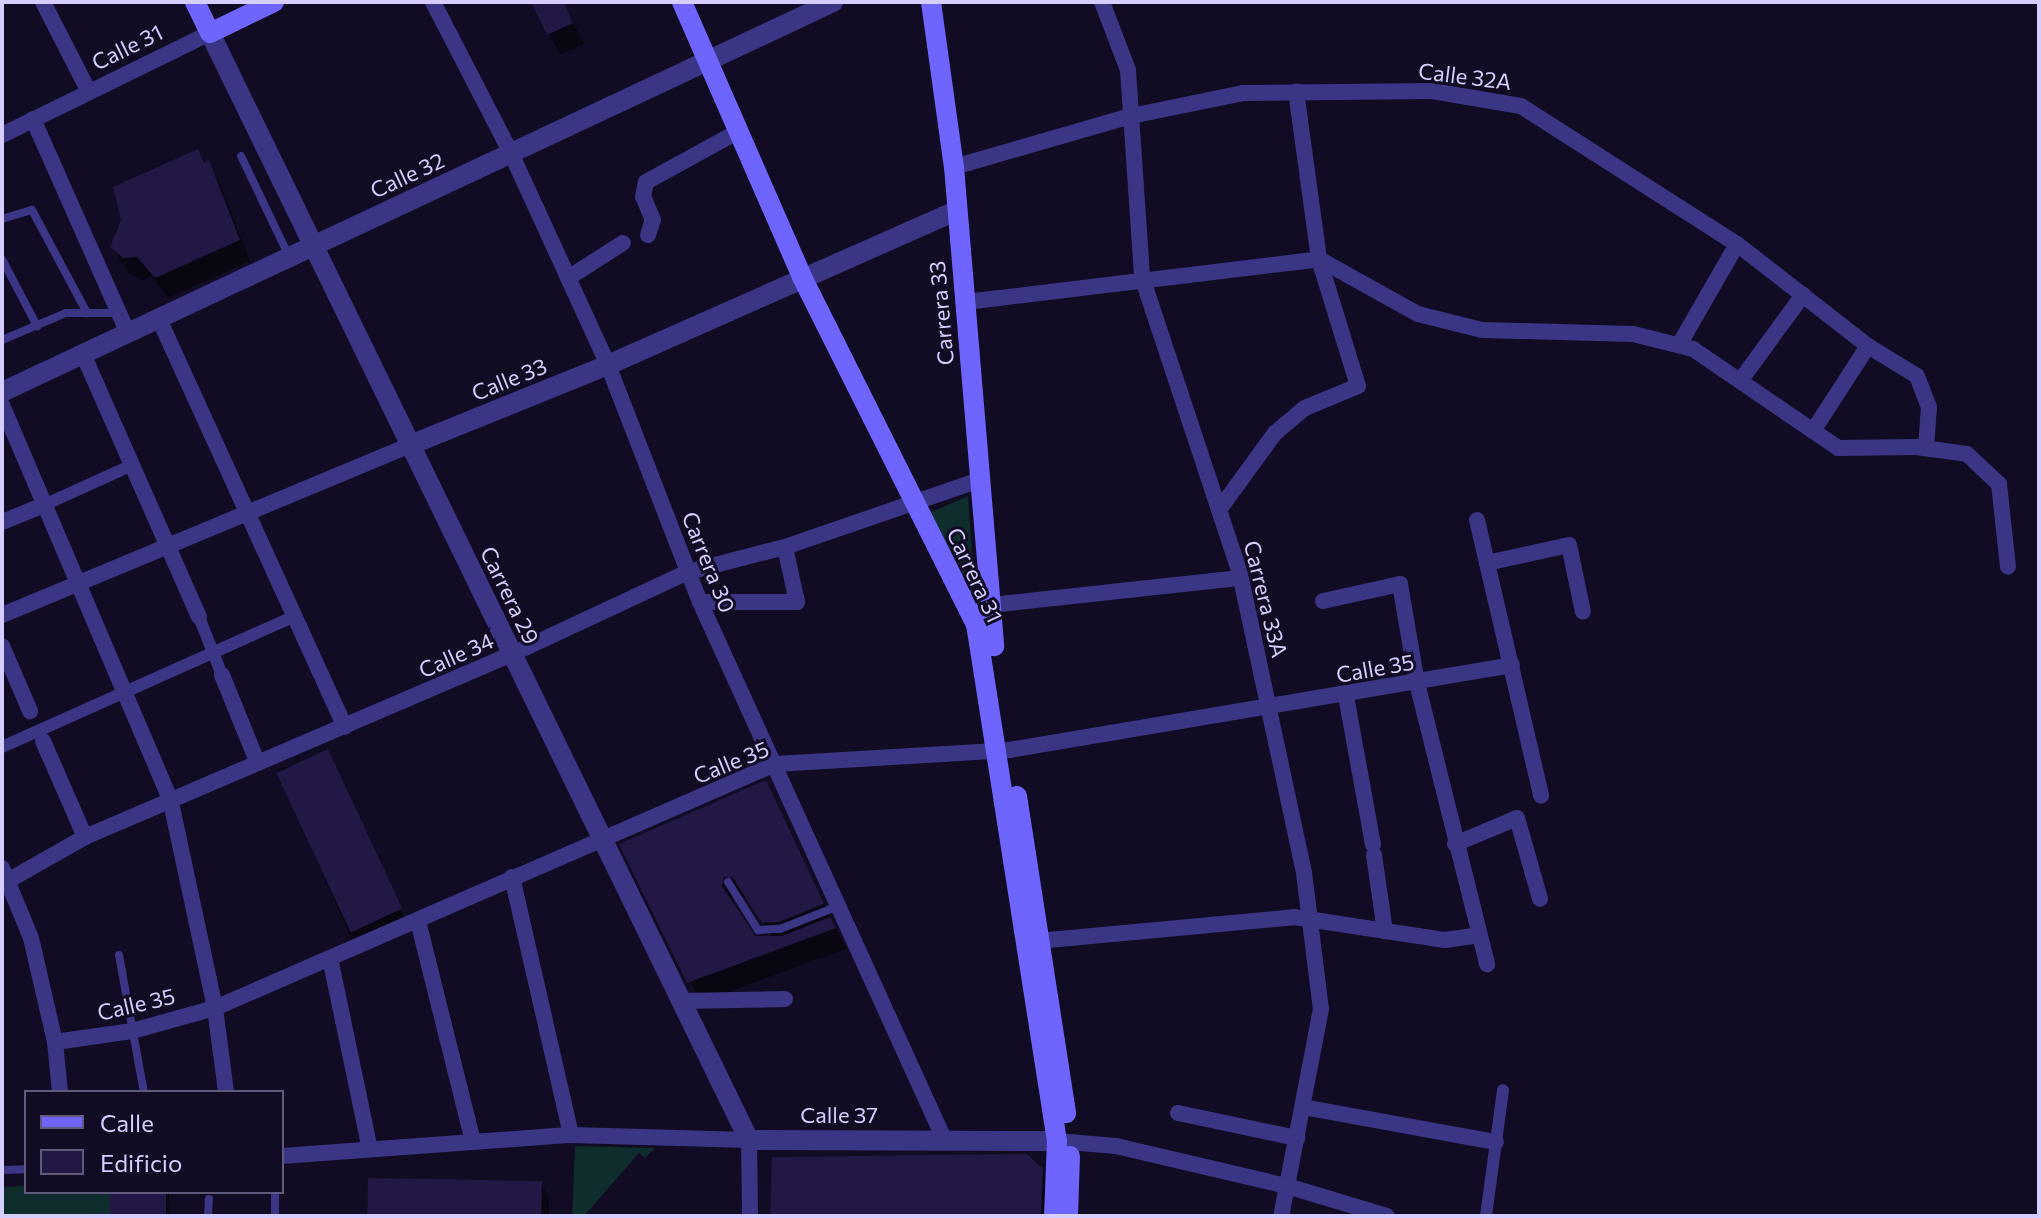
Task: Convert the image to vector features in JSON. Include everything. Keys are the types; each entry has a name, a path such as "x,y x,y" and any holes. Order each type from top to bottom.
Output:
{"main road":[{"name":"Carrera 29","path":"195,2 210,33"},
{"name":"Calle 31","path":"210,33 274,2"},
{"name":"Carrera 31","path":"682,2 802,277 976,624 1003,751"},
{"name":"Carrera 33","path":"931,2 954,167 955,211 966,302 977,481 990,613"},
{"name":"Carrera 31","path":"990,613 1003,751 1064,1142 1068,1216"},
{"name":"Carrera 31","path":"1054,1216 1064,1142"}],"street":[{"path":"43,2 89,92"},
{"name":"Carrera 30","path":"433,2 511,153 608,365 700,602 944,1139"},
{"name":"Calle 32","path":"2,392 833,2"},
{"name":"Carrera 33A","path":"1102,2 1128,70 1142,277 1241,578 1310,920 1321,1009 1281,1216"},
{"name":"Calle 31","path":"2,135 210,33"},
{"name":"Carrera 29","path":"210,33 749,1140 750,1216"},
{"name":"Calle 32A","path":"954,167 1131,116 1243,93 1432,91 1521,106 1737,244 1868,346 1917,376 1929,407 1926,448"},
{"path":"1219,510 1275,433 1305,408 1358,386 1319,259 1296,92"},
{"path":"33,119 128,333"},
{"path":"648,235 653,220 643,197 646,182 737,132"},
{"name":"Calle 33","path":"2,615 171,549 248,512 608,365 955,211"},
{"path":"568,278 623,243"},
{"path":"1679,345 1737,244"},
{"path":"966,302 1142,277 1319,259 1418,314 1482,330 1581,330 1679,345 1740,381 1838,448 1926,448 1967,454 1999,484 2008,567"},
{"path":"1740,381 1803,295"},
{"path":"159,319 345,727"},
{"path":"1813,431 1868,346"},
{"path":"83,354 171,549 257,761"},
{"path":"2,405 170,798 215,1008 226,1090"},
{"path":"2,522 132,465"},
{"name":"Calle 34","path":"4,877 170,798 345,727 688,572 785,547 916,505 977,481"},
{"path":"1477,520 1541,796"},
{"path":"1487,563 1569,545 1583,612"},
{"path":"700,602 797,602 785,547"},
{"path":"990,613 1241,578"},
{"path":"1323,601 1400,584 1417,683 1487,964"},
{"path":"2,747 41,736 125,693 295,616"},
{"path":"2,646 85,837"},
{"name":"Calle 35","path":"55,1042 132,1031 215,1008 775,764 1003,751 1346,696 1512,665"},
{"path":"1346,696 1374,850 1385,931"},
{"path":"1455,844 1517,818 1540,899"},
{"path":"4,877 31,938 55,1042 60,1090"},
{"path":"512,877 571,1135"},
{"path":"1032,942 1310,920 1445,940 1479,935"},
{"path":"418,921 473,1142"},
{"path":"330,958 370,1149"},
{"path":"681,1001 785,999"},
{"path":"1486,1216 1503,1090"},
{"path":"1303,1107 1496,1142"},
{"path":"1178,1113 1297,1138"},
{"name":"Calle 37","path":"284,1156 571,1135 749,1140 1064,1142 1116,1146 1287,1186 1387,1216"}],"lane":[{"path":"241,156 290,257"},
{"path":"2,219 32,210 87,313"},
{"path":"2,259 37,326"},
{"path":"2,340 66,313 117,313"},
{"path":"728,882 758,930 780,929 839,906"},
{"path":"119,955 144,1090"},
{"path":"2,1170 24,1169"},
{"path":"275,1194 275,1216"},
{"path":"208,1216 209,1199"}],"green space":[{"path":"968,496 975,598 929,513"},
{"path":"575,1146 655,1148 645,1158 639,1153 584,1216 572,1216"},
{"path":"24,1186 24,1194 110,1194 110,1216 2,1216 2,1187"}],"building":[{"path":"531,2 564,2 573,23 547,35"},
{"path":"198,149 204,163 209,160 240,240 155,278 137,257 123,258 110,247 121,220 113,187"},
{"path":"328,749 402,909 351,933 276,773"},
{"path":"766,780 824,904 779,922 762,923 733,878 724,877 722,886 755,936 782,936 830,917 836,928 687,983 619,844"},
{"path":"1027,1154 1043,1169 1041,1216 770,1216 772,1157"},
{"path":"368,1178 542,1181 541,1216 367,1216"},
{"path":"110,1194 166,1194 166,1216 110,1216"}]}
